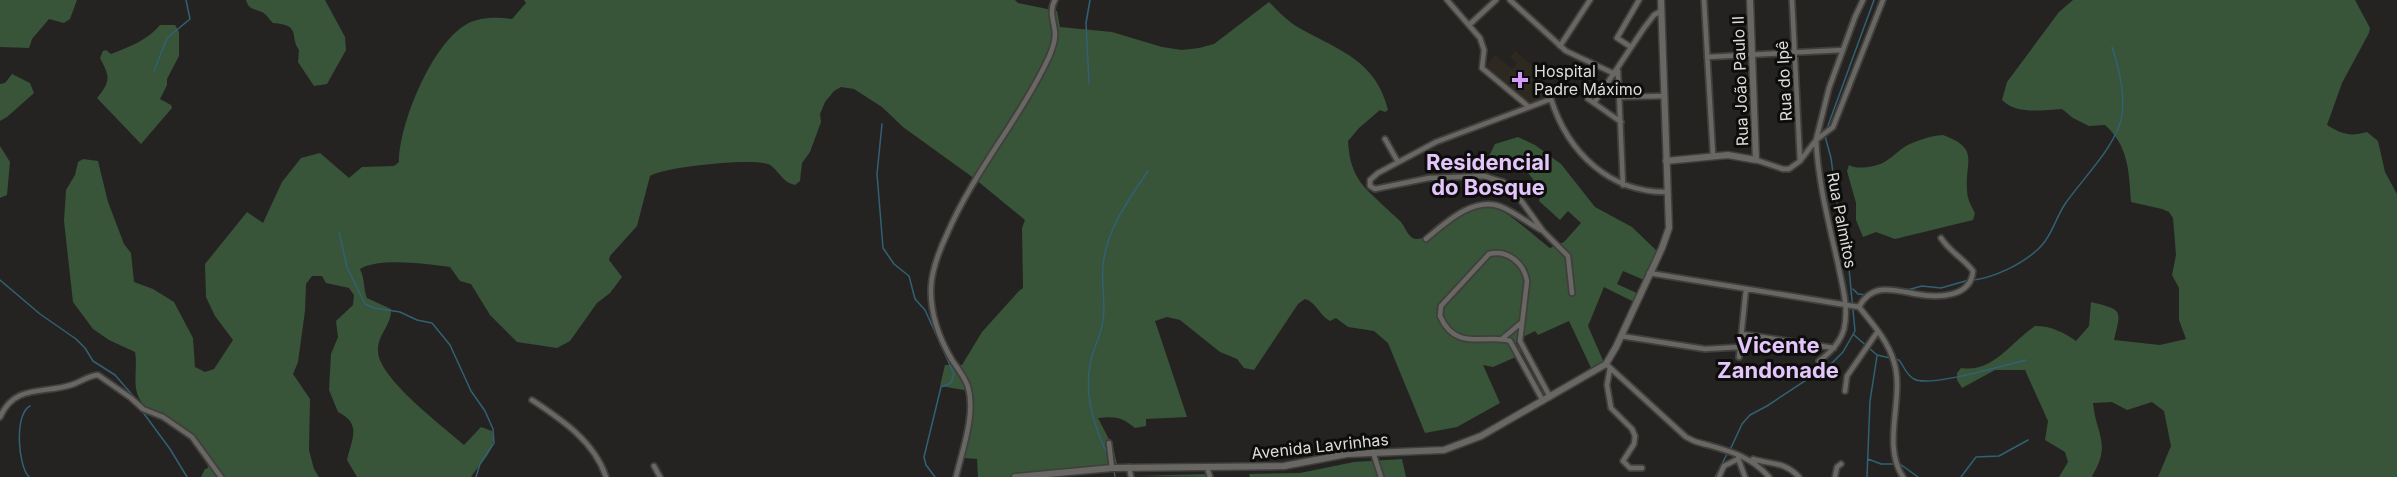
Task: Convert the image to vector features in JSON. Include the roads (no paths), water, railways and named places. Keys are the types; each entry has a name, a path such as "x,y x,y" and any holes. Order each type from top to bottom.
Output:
{"street":[{"path":"956,477 969,417 970,396 964,378 936,326 931,295 934,267 950,227 971,185 1023,105 1049,57 1055,42 1052,7 1055,0"},
{"path":"1448,0 1480,39 1483,48 1482,68 1529,107"},
{"path":"1469,25 1496,0"},
{"path":"1510,0 1560,46 1578,58 1616,72"},
{"path":"1560,46 1590,0"},
{"path":"1631,46 1617,38 1640,0"},
{"path":"1642,468 1630,468 1623,461 1634,444 1635,436 1632,429 1611,408 1607,374 1608,366 1666,237 1669,219 1661,0"},
{"path":"1704,0 1713,155"},
{"name":"Rua João Paulo II","path":"1750,0 1756,160"},
{"name":"Rua do Ipê","path":"1792,0 1800,161"},
{"path":"1816,140 1829,88 1863,0"},
{"path":"1666,161 1713,155 1735,156 1783,169 1794,167 1816,140 1833,127 1883,0"},
{"path":"1594,103 1631,46 1650,20 1661,11"},
{"path":"1707,57 1843,50"},
{"path":"1616,72 1621,122 1623,185"},
{"path":"1619,97 1663,96"},
{"path":"1572,293 1568,256 1543,231 1510,187 1497,179 1469,176 1429,178 1382,189 1372,188 1369,183 1371,177 1436,142 1551,99 1560,125 1575,147 1611,178 1644,192 1668,192"},
{"path":"1588,99 1621,122"},
{"path":"1385,139 1398,162"},
{"name":"Rua Palmitos","path":"1816,140 1824,195 1853,306"},
{"path":"1426,239 1463,212 1484,203 1506,208 1543,231"},
{"path":"1819,361 1834,348 1853,306 1865,297 1885,289 1930,295 1952,294 1966,288 1973,271 1950,251 1941,238"},
{"path":"1521,323 1503,338 1484,341 1467,339 1448,328 1440,316 1442,306 1489,254 1504,253 1519,263 1526,273 1527,281 1520,341 1547,399"},
{"path":"1649,273 1853,306 1878,331 1891,352 1896,370 1894,458 1903,477"},
{"path":"1738,357 1746,289"},
{"path":"1845,392 1847,376 1878,331"},
{"path":"1742,334 1834,348"},
{"path":"1621,336 1705,349 1740,347"},
{"path":"1503,338 1514,345 1547,399"},
{"path":"1608,366 1686,437 1749,459 1785,465 1799,477"},
{"name":"Avenida Lavrinhas","path":"1018,477 1129,467 1284,466 1333,456 1373,452 1444,450 1457,446 1608,366"},
{"path":"0,417 12,399 21,394 68,386 98,375 143,409 163,417 192,438 221,477"},
{"path":"532,400 559,418 581,437 596,455 606,477"},
{"path":"1109,443 1112,468"},
{"path":"1373,452 1381,477"},
{"path":"1735,453 1745,477"},
{"path":"1719,477 1724,466 1738,459"},
{"path":"1749,459 1769,477"},
{"path":"1835,477 1837,467 1841,464"},
{"path":"654,466 660,477"},
{"path":"1129,467 1131,477"},
{"path":"1207,467 1210,477"}],"waterway":[{"path":"154,71 167,38 190,19 186,0"},
{"path":"1089,83 1086,23 1090,0"},
{"path":"1826,131 1874,0"},
{"path":"1974,280 2007,270 2023,261 2041,246 2065,204 2106,150 2119,127 2123,98 2112,47"},
{"path":"882,124 877,174 883,248 894,264 909,276 915,299 925,310 954,374 951,383 941,387 924,457 926,465 935,477"},
{"path":"1730,450 1742,424 1750,415 1832,363 1843,352 1855,331 1847,248 1825,136"},
{"path":"1109,458 1095,424 1088,389 1091,359 1103,321 1103,266 1114,228 1126,204 1148,171"},
{"path":"339,232 347,267 365,304 374,308 400,312 417,320 432,323 450,345 471,391 485,411 493,429 494,443 480,464 476,477"},
{"path":"0,280 40,314 76,339 93,361 115,375 135,398"},
{"path":"1907,290 1922,286 1941,288 1969,280"},
{"path":"1853,289 1858,294 1867,295"},
{"path":"1854,335 1877,355 1899,360 1911,377 1922,381 1968,375 2026,360"},
{"path":"1867,477 1870,401 1877,356"},
{"path":"29,477 22,462 19,440 22,419 30,406"},
{"path":"142,411 187,477"},
{"path":"1961,477 1976,457 1999,456 2028,440"},
{"path":"1715,477 1727,454"},
{"path":"1868,459 1881,464 1895,464"},
{"path":"1900,464 1918,477"},
{"path":"1114,471 1115,477"}],"place":[{"name":"Hospital Padre Máximo","path":"1520,80"}],"district":[{"name":"Residencial do Bosque","path":"1488,174"},
{"name":"Vicente Zandonade","path":"1778,358"}]}
